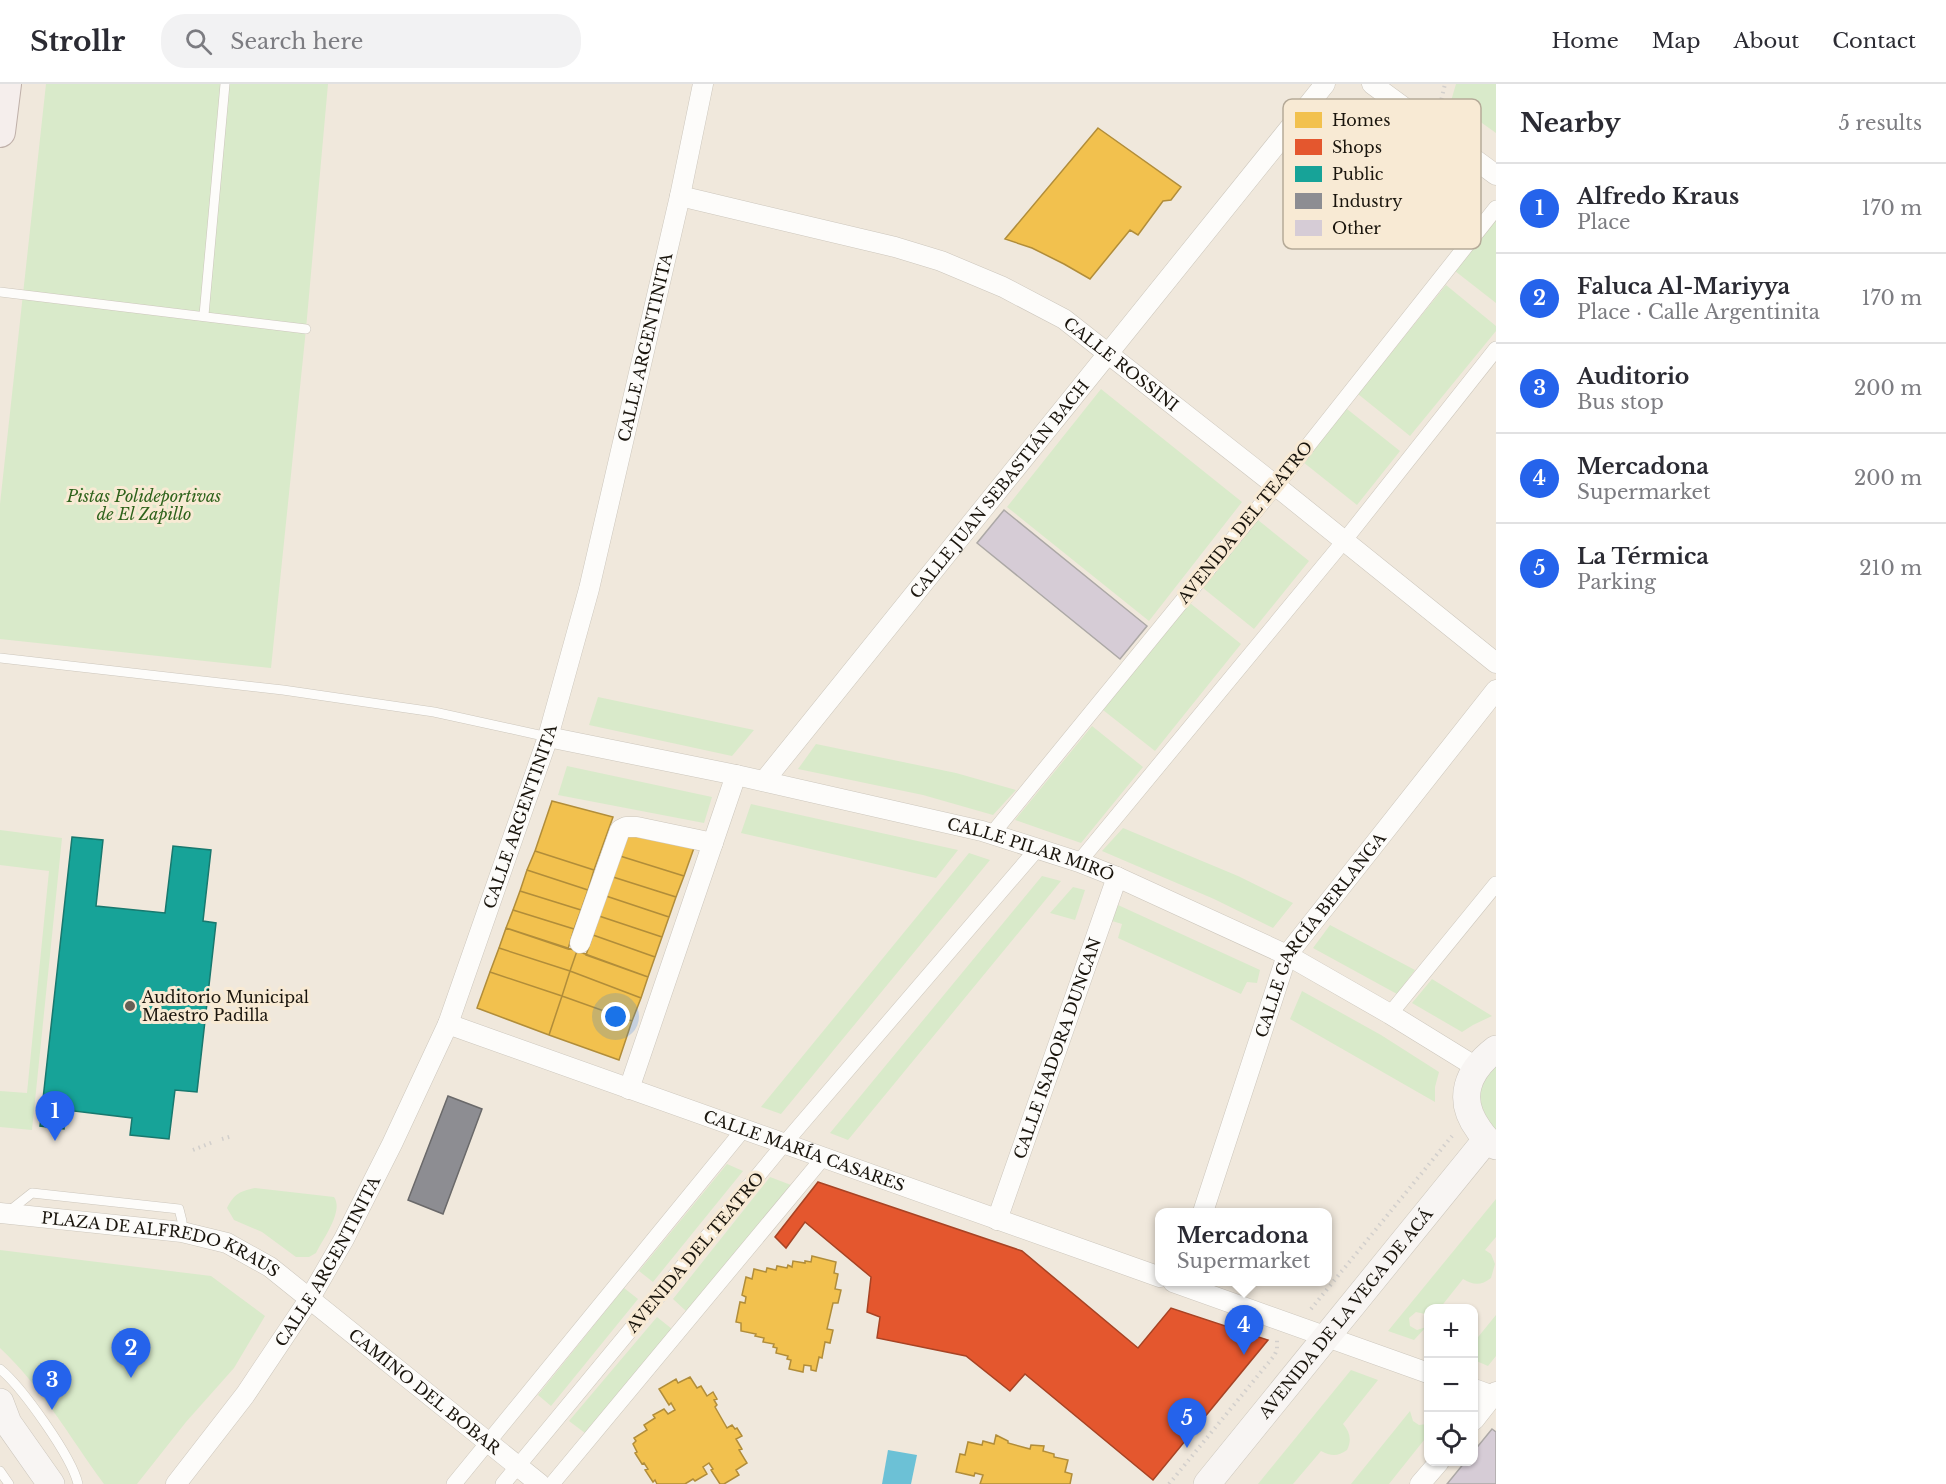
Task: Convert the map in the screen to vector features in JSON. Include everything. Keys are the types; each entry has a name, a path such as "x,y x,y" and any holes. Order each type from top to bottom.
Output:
{"main road":[{"path":"0,132 6,84"},
{"path":"1491,1143 1473,1122 1467,1107 1466,1095 1476,1067 1496,1049"},
{"name":"AVENIDA DE LA VEGA DE ACÁ","path":"1207,1484 1491,1143"},
{"path":"3,1415 51,1484"}],"street":[{"name":"CALLE ARGENTINITA","path":"176,1484 245,1395 310,1298 344,1239 392,1144 447,1024 548,737 589,589 704,84"},
{"name":"CALLE JUAN SEBASTIÁN BACH","path":"1313,99 1325,84"},
{"path":"1372,84 1392,99"},
{"name":"CALLE JUAN SEBASTIÁN BACH","path":"764,782 1283,136"},
{"path":"1481,164 1496,175"},
{"name":"CALLE ROSSINI","path":"680,196 895,247 941,261 1003,287 1064,319 1496,663"},
{"name":"AVENIDA DEL TEATRO","path":"1481,227 1496,208"},
{"name":"AVENIDA DEL TEATRO","path":"992,834 1275,486 1463,249"},
{"path":"1079,862 1344,541 1496,350"},
{"name":"CALLE GARCÍA BERLANGA","path":"1204,1208 1287,955 1496,690"},
{"name":"CALLE PILAR MIRÓ","path":"548,737 736,775 992,834 1079,862 1118,877 1287,955 1476,1067"},
{"path":"629,1089 736,775"},
{"path":"580,943 620,830 626,827 638,827 713,843"},
{"name":"AVENIDA DEL TEATRO","path":"503,1484 784,1144 1038,848"},
{"name":"CALLE ISADORA DUNCAN","path":"997,1220 1118,877"},
{"path":"1390,1014 1496,884"},
{"name":"CALLE MARÍA CASARES","path":"447,1024 1155,1275"},
{"path":"454,1484 743,1130"},
{"path":"552,1484 823,1158"},
{"name":"PLAZA DE ALFREDO KRAUS","path":"3,1213 182,1232 227,1243 270,1267 310,1298"},
{"path":"1189,1286 1424,1372"},
{"name":"CAMINO DEL BOBAR","path":"310,1298 540,1484"},
{"path":"1478,1390 1495,1395 1478,1414"},
{"path":"1420,1484 1435,1466"}],"lane":[{"path":"204,315 225,84"},
{"path":"0,292 306,329"},
{"path":"0,658 283,690 434,712 548,737"},
{"path":"0,1369 17,1386 58,1445 71,1466 78,1484"},
{"path":"0,1471 9,1484"}],"path":[{"path":"1441,99 1445,84"},
{"path":"222,1139 232,1136"},
{"path":"1332,1284 1452,1138"},
{"path":"193,1150 213,1142"},
{"path":"1312,1308 1330,1286"},
{"path":"1169,1484 1277,1350"}],"green space":[{"name":"Pistas Polideportivas de El Zapillo","path":"46,84 328,84 306,329 271,668 0,639 0,504"},
{"path":"1456,84 1496,84 1496,133 1481,122 1481,99 1452,99"},
{"path":"1496,220 1496,303 1455,271 1473,249 1481,249 1481,239"},
{"path":"1446,285 1496,326 1496,331 1410,436 1358,394"},
{"path":"1101,389 1242,502 1149,621 1007,507"},
{"path":"1347,409 1400,451 1357,505 1303,462"},
{"path":"1258,520 1309,561 1254,629 1203,588"},
{"path":"1190,603 1241,644 1155,751 1103,710"},
{"path":"598,697 754,730 732,756 589,725"},
{"path":"1092,726 1143,767 1081,843 1015,820"},
{"path":"816,744 956,773 1016,790 993,815 923,795 798,769"},
{"path":"567,766 712,797 704,823 558,795"},
{"path":"751,804 958,850 936,878 741,833"},
{"path":"1123,828 1238,876 1293,903 1273,928 1214,899 1102,851"},
{"path":"0,830 62,838 32,1130 0,1127 0,1091 27,1093 49,871 0,865"},
{"path":"969,853 990,860 781,1114 761,1107"},
{"path":"1042,876 1061,881 848,1140 830,1133"},
{"path":"1073,887 1085,890 1075,920 1050,913"},
{"path":"1118,905 1260,970 1257,983 1247,982 1241,994 1118,938 1122,924 1112,921"},
{"path":"1330,925 1415,970 1397,994 1313,948"},
{"path":"1432,979 1492,1016 1462,1032 1412,1003"},
{"path":"1302,991 1381,1035 1439,1072 1435,1087 1435,1102 1290,1019"},
{"path":"1496,1065 1496,1131 1481,1106 1480,1090 1488,1074"},
{"path":"727,1164 743,1171 653,1282 639,1271"},
{"path":"770,1177 791,1185 686,1311 673,1299"},
{"path":"255,1188 334,1197 335,1217 316,1253 309,1257 296,1257 262,1232 234,1220 227,1208 230,1203 238,1194"},
{"path":"1496,1199 1496,1237 1485,1250 1491,1254 1495,1264 1491,1278 1477,1284 1463,1279 1443,1304 1424,1304 1424,1314 1416,1312 1409,1318 1410,1326 1417,1330 1424,1328 1414,1340 1388,1331"},
{"path":"0,1250 211,1276 265,1316 234,1368 186,1422 137,1484 104,1484 29,1379 0,1348"},
{"path":"624,1288 638,1299 551,1406 538,1395"},
{"path":"1496,1315 1496,1356 1488,1366 1478,1362 1478,1337"},
{"path":"657,1317 672,1329 585,1433 569,1421"},
{"path":"1351,1370 1378,1380 1343,1424 1350,1436 1347,1450 1334,1455 1321,1451 1293,1484 1258,1484"},
{"path":"1410,1411 1413,1421 1419,1425 1424,1424 1424,1440 1389,1484 1351,1484"}],"water":[{"path":"888,1450 917,1455 911,1484 882,1484"}],"building: Homes":[{"path":"1098,128 1181,187 1171,200 1163,201 1138,235 1130,230 1090,279 1032,248 1005,239"},
{"path":"552,801 613,817 594,870 535,851"},
{"path":"628,833 695,845 684,876 620,856"},
{"path":"535,851 594,870 588,890 527,870"},
{"path":"620,856 684,876 676,897 613,877"},
{"path":"527,870 588,890 581,910 520,891"},
{"path":"613,877 676,897 669,917 606,896"},
{"path":"520,891 581,910 574,929 513,910"},
{"path":"606,896 669,917 662,937 599,916"},
{"path":"513,910 574,929 568,949 506,928"},
{"path":"599,916 662,937 655,957 593,935"},
{"path":"506,928 577,951 570,971 499,948"},
{"path":"593,935 655,957 648,977 586,955"},
{"path":"499,948 570,971 562,996 490,972"},
{"path":"577,951 648,977 641,998 570,971"},
{"path":"570,971 641,998 632,1021 562,996"},
{"path":"490,972 562,996 549,1035 477,1008"},
{"path":"562,996 632,1021 619,1060 549,1035"},
{"path":"812,1256 836,1262 834,1273 838,1274 835,1289 841,1290 838,1303 833,1303 827,1329 833,1330 830,1343 825,1342 822,1358 819,1357 816,1371 811,1370 811,1366 804,1365 803,1372 789,1369 791,1360 787,1359 788,1356 776,1353 777,1348 773,1347 774,1344 763,1342 764,1338 741,1331 741,1323 736,1322 740,1302 745,1303 746,1297 742,1295 746,1277 752,1279 754,1269 766,1272 767,1268 776,1270 777,1266 792,1267 793,1261 811,1262"},
{"path":"690,1377 697,1388 701,1386 707,1396 713,1392 717,1399 714,1400 717,1405 715,1407 727,1428 732,1425 742,1436 736,1439 742,1449 739,1450 747,1463 736,1470 739,1475 724,1484 720,1484 709,1463 703,1467 707,1474 695,1481 693,1479 685,1484 657,1484 655,1480 653,1482 645,1470 648,1469 635,1453 637,1452 633,1444 636,1441 634,1438 647,1430 644,1425 655,1418 653,1415 664,1409 668,1414 675,1410 659,1389 676,1379 678,1383"},
{"path":"996,1435 1008,1443 1030,1449 1031,1445 1044,1446 1043,1451 1054,1454 1054,1457 1068,1460 1065,1472 1072,1474 1070,1484 980,1484 983,1475 975,1473 974,1476 956,1472 960,1454 965,1455 968,1442 982,1445 983,1441 994,1444"}],"building: Shops":[{"path":"818,1182 1022,1251 1138,1348 1171,1308 1268,1340 1153,1480 1025,1374 1010,1391 966,1356 877,1338 880,1317 867,1312 871,1277 805,1222 786,1248 775,1237"}],"building: Public":[{"name":"Auditorio Municipal Maestro Padilla","path":"72,837 103,840 96,906 165,913 173,846 211,850 203,921 216,923 197,1092 175,1090 169,1139 130,1135 132,1118 66,1110 64,1129 40,1126"}],"building: Industry":[{"path":"448,1096 482,1109 443,1214 408,1200"}],"building: Other":[{"path":"1004,510 1147,626 1120,659 977,543"},
{"path":"1492,1429 1496,1432 1496,1484 1447,1484 1462,1466 1478,1466 1478,1446"}],"place":[{"name":"Auditorio Municipal Maestro Padilla","path":"130,1006"},
{"name":"Alfredo Kraus","path":"55,1141"},
{"name":"Mercadona","path":"1244,1355"},
{"name":"Faluca Al-Mariyya","path":"131,1378"},
{"name":"Auditorio","path":"52,1410"},
{"name":"La Térmica","path":"1187,1448"}]}
